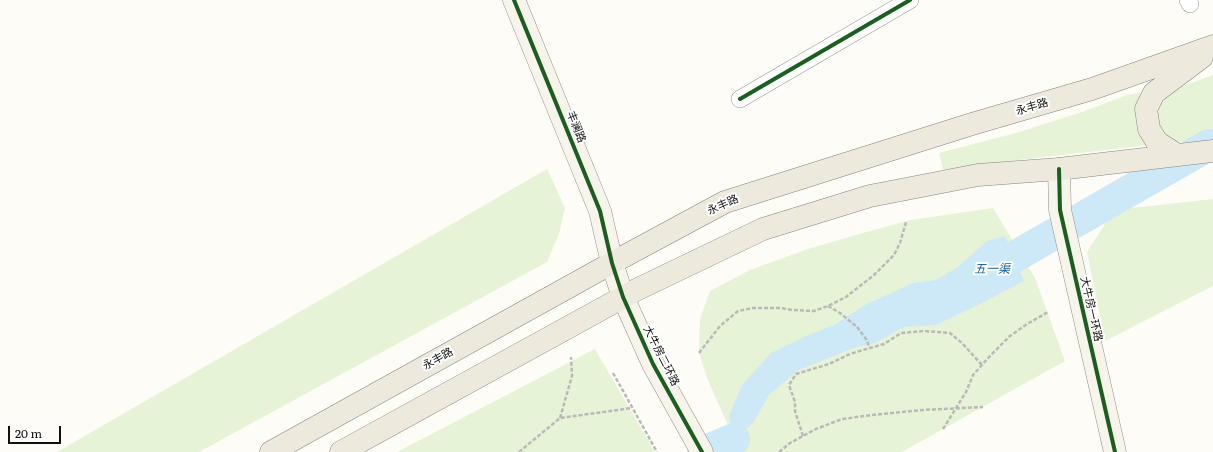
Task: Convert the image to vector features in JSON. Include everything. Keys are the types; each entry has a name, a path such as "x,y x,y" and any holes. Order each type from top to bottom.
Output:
{"main road":[{"name":"永丰路","path":"271,452 612,263 726,202 972,124 1092,89 1213,47"},
{"path":"1177,155 1157,142 1149,129 1146,109 1154,93 1213,47"},
{"path":"341,452 623,297 763,230 870,196 978,175 1059,169 1213,150"}],"street":[{"name":"丰澜路","path":"514,0 600,211 612,263"},
{"path":"740,99 910,0"},
{"name":"大牛房一环路","path":"1059,169 1060,210 1115,452"},
{"name":"大牛房二环路","path":"612,263 623,297 653,364 702,452"}],"path":[{"path":"699,353 720,326 738,311 753,308 774,308 814,311 846,297 886,265 894,255 900,243 906,222"},
{"path":"828,306 840,313 857,327 866,339 870,348"},
{"path":"943,429 966,392 973,375 1010,336 1048,312"},
{"path":"802,436 795,411 795,402 788,385 796,374 829,364 850,354 884,344 901,333 924,331 950,333 962,343 982,365"},
{"path":"560,418 572,376 571,357"},
{"path":"613,373 657,452"},
{"path":"780,452 790,443 802,436 842,419 886,413 983,407"},
{"path":"519,452 560,418 632,408"}],"green space":[{"path":"1213,75 1213,138 983,164 943,170 939,153 1016,133 1082,112 1127,95 1183,86"},
{"path":"547,169 565,208 559,234 547,262 199,452 57,452"},
{"path":"1213,199 1213,286 1105,341 1087,252 1114,210"},
{"path":"993,208 1035,278 1065,361 902,452 740,452 707,378 699,353 700,319 710,291 750,270 808,249 911,220"},
{"path":"595,349 655,452 397,452"}],"water":[{"name":"五一渠","path":"1005,236 1024,281 936,325 904,327 875,343 853,348 797,371 769,395 753,423 734,439 729,416 742,385 771,353 806,336 834,325 865,305 913,283 936,280 958,267 987,241"}],"waterway":[{"name":"五一渠","path":"1014,257 1209,145"},
{"name":"五一渠","path":"703,452 734,439"}],"cycle path":[{"path":"514,0 600,211 612,263 623,297 653,364 702,452"},
{"path":"740,99 910,0"},
{"path":"1059,169 1060,210 1115,452"}]}
